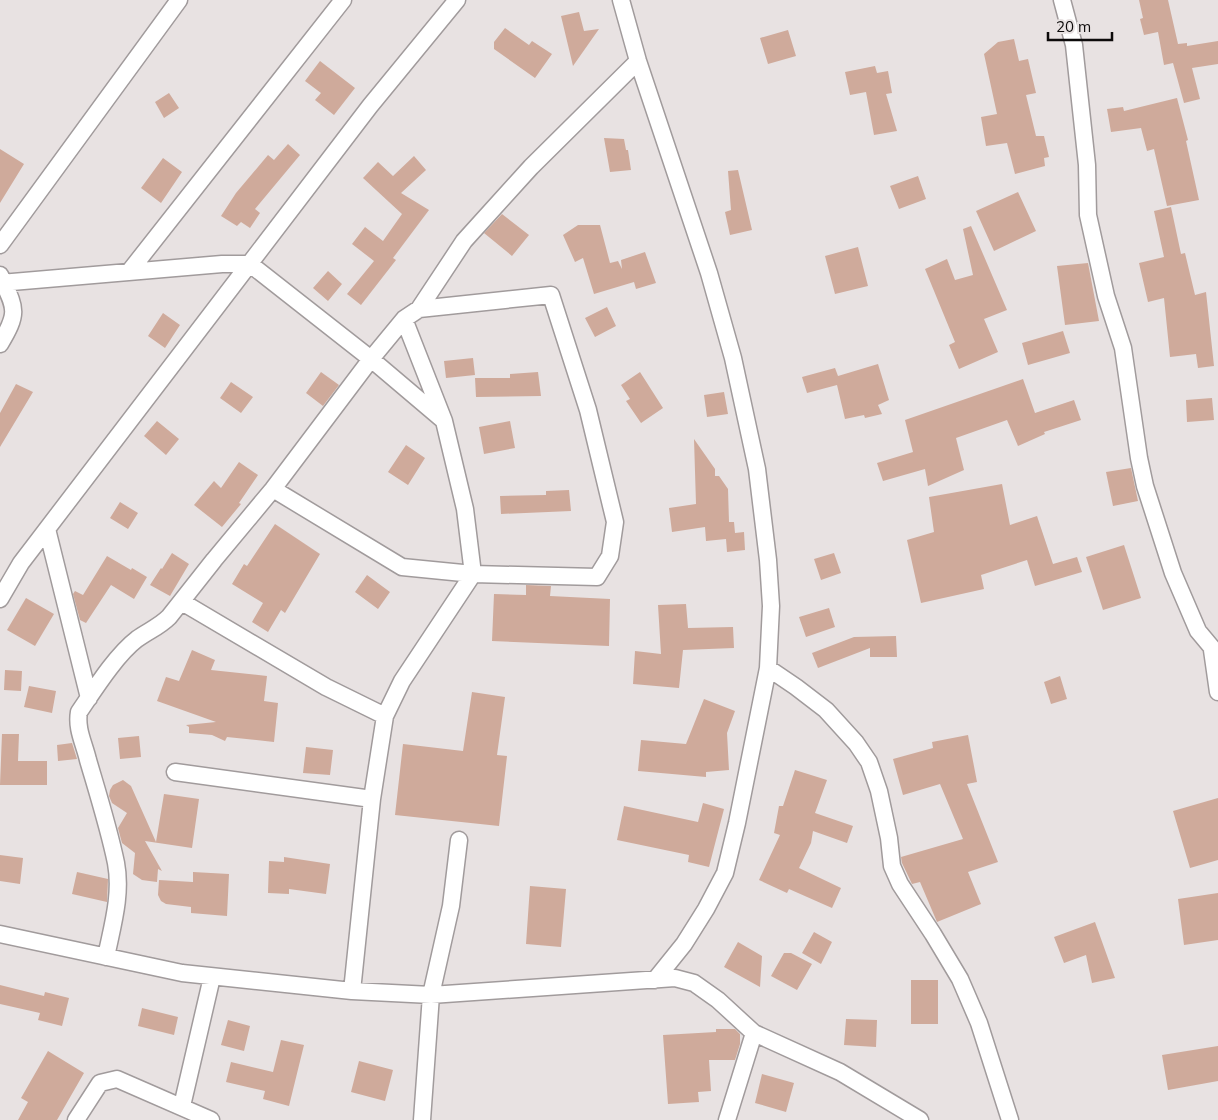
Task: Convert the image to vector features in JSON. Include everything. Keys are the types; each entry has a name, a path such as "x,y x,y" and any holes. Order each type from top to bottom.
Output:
{"street":[{"path":"0,246 179,0"},
{"path":"129,272 343,0"},
{"path":"0,599 21,563 370,106 457,0"},
{"path":"621,0 638,61 709,273 733,358 757,469 768,560 771,606 768,668 737,823 724,874 706,909 684,944 655,980"},
{"path":"1062,0 1074,45 1087,165 1088,215 1106,296 1123,348 1139,458 1145,486 1173,573 1198,631 1215,652 1218,692"},
{"path":"106,957 116,908 118,888 116,864 77,721 79,712 125,650 138,639 161,625 182,602 214,560 273,490 371,359 404,319 419,309 464,241 494,206 638,61"},
{"path":"0,344 10,327 14,314 13,304 1,280 222,264 250,264 371,359 444,421"},
{"path":"273,490 402,567 473,574 597,577 610,556 616,522 588,410 551,295 419,309"},
{"path":"352,991 372,799 385,716 402,682 473,574 465,509 444,421 404,319"},
{"path":"47,529 88,698"},
{"path":"182,602 326,687 385,716"},
{"path":"768,668 826,710 856,743 869,762 879,791 889,838 892,866 900,884 960,979 979,1023 1009,1116 1025,1120"},
{"path":"175,772 372,799"},
{"path":"422,1120 431,995 451,906 459,840"},
{"path":"0,934 182,973 352,991 431,995 675,978 694,983 718,1000 754,1033 840,1072 920,1120"},
{"path":"182,1106 212,977"},
{"path":"727,1120 754,1033"},
{"path":"76,1120 100,1083 117,1079 211,1120"}],"building":[{"path":"1139,0 1168,0 1178,44 1187,43 1187,46 1218,41 1218,64 1192,68 1200,99 1184,103 1173,63 1164,65 1158,32 1144,35 1140,19 1143,18"},
{"path":"579,12 584,31 599,29 573,66 561,16"},
{"path":"505,28 529,45 532,41 552,54 535,78 494,49 494,42"},
{"path":"788,30 796,56 768,64 760,38"},
{"path":"1014,39 1019,61 1028,59 1036,93 1026,95 1036,136 1044,136 1049,157 1044,158 1045,166 1015,174 1007,143 986,146 981,117 997,114 984,54 998,42"},
{"path":"320,61 355,88 334,115 315,100 321,93 305,81"},
{"path":"875,66 877,73 888,71 892,93 886,94 897,131 874,135 866,92 850,95 845,72"},
{"path":"169,93 179,108 164,118 155,102"},
{"path":"1177,98 1188,140 1186,141 1199,200 1167,206 1154,149 1147,151 1141,128 1111,132 1107,109 1123,107 1124,111"},
{"path":"604,138 624,139 631,170 610,172"},
{"path":"288,144 300,155 255,209 260,213 250,228 241,222 237,226 221,216 236,193 268,155 274,160"},
{"path":"0,149 24,164 0,203"},
{"path":"414,156 426,170 401,193 429,210 393,258 396,260 361,305 347,294 374,261 352,244 365,227 383,241 402,214 363,178 378,162 393,176"},
{"path":"163,158 182,172 161,203 141,188"},
{"path":"738,170 752,230 730,235 725,212 731,210 728,171"},
{"path":"918,176 926,199 899,209 890,186"},
{"path":"1018,192 1036,231 994,251 976,211"},
{"path":"1171,207 1181,254 1185,253 1195,295 1206,292 1214,366 1198,368 1196,354 1170,357 1164,298 1148,302 1139,263 1164,257 1154,211"},
{"path":"502,214 529,235 512,256 484,233"},
{"path":"578,225 600,225 610,263 618,261 622,269 621,260 645,252 656,283 636,289 634,282 594,294 583,258 575,262 563,235"},
{"path":"971,226 1007,310 984,319 998,352 959,369 949,345 955,342 925,269 947,259 955,280 973,275 963,229"},
{"path":"858,247 868,286 835,294 825,256"},
{"path":"1088,263 1099,321 1065,325 1057,266"},
{"path":"328,271 342,284 328,301 313,288"},
{"path":"607,307 616,326 595,337 585,318"},
{"path":"163,313 180,325 165,348 148,336"},
{"path":"1063,331 1070,353 1028,365 1022,343"},
{"path":"473,358 475,375 446,378 444,361"},
{"path":"878,364 889,400 878,405 882,414 865,418 864,415 845,419 837,385 807,393 802,377 835,368 838,376"},
{"path":"321,372 339,385 323,406 306,393"},
{"path":"538,372 541,396 476,397 475,378 510,378 510,374"},
{"path":"640,372 663,408 641,423 626,401 630,399 621,385"},
{"path":"1023,379 1035,413 1074,400 1081,420 1044,432 1045,434 1018,446 1007,420 956,438 964,470 928,486 925,469 883,481 877,463 913,452 905,420"},
{"path":"231,382 253,397 241,413 220,398"},
{"path":"16,384 33,392 0,447 0,413"},
{"path":"724,392 728,414 707,417 704,395"},
{"path":"1212,398 1214,420 1187,422 1186,400"},
{"path":"157,421 179,439 166,455 144,436"},
{"path":"510,421 515,448 484,454 479,427"},
{"path":"694,439 715,469 715,476 719,476 728,489 729,522 734,522 735,533 744,532 745,550 727,552 726,539 706,541 705,527 672,532 669,508 696,504"},
{"path":"406,445 425,458 408,485 388,472"},
{"path":"239,462 258,475 239,503 241,504 222,527 194,505 214,481 221,488"},
{"path":"1131,468 1138,501 1113,506 1106,472"},
{"path":"1002,484 1010,525 1037,516 1053,564 1077,557 1082,572 1035,586 1027,560 981,575 984,589 921,603 907,540 934,532 929,497"},
{"path":"569,490 571,511 501,514 500,496 546,495 546,491"},
{"path":"120,502 138,513 128,529 110,518"},
{"path":"275,524 320,554 285,613 281,610 268,632 252,622 263,603 232,584 244,564 247,566"},
{"path":"1124,545 1141,598 1103,610 1086,557"},
{"path":"172,553 189,564 170,596 150,585"},
{"path":"834,553 841,573 821,580 814,559"},
{"path":"107,556 147,577 134,599 111,585 86,623 80,620 73,594 75,591 83,595"},
{"path":"367,575 390,592 378,609 355,592"},
{"path":"526,585 551,586 550,596 610,599 609,646 492,641 494,594 526,595"},
{"path":"26,598 54,614 35,646 7,630"},
{"path":"686,604 688,628 733,627 734,648 683,650 679,688 633,684 635,651 661,654 658,605"},
{"path":"829,608 835,627 806,637 799,617"},
{"path":"896,636 897,657 870,657 870,648 818,668 812,653 854,637"},
{"path":"192,650 215,660 211,670 267,676 264,701 278,703 274,742 227,737 225,741 212,735 189,733 189,727 186,725 216,722 157,701 166,677 179,681"},
{"path":"5,670 22,671 21,691 4,690"},
{"path":"1060,676 1067,699 1051,704 1044,682"},
{"path":"29,686 56,691 52,713 24,707"},
{"path":"472,692 505,697 497,755 507,756 499,826 395,815 403,744 463,751"},
{"path":"704,699 735,711 727,733 729,770 706,772 706,777 638,771 641,740 686,744"},
{"path":"2,734 19,734 18,761 47,761 47,785 0,785"},
{"path":"968,735 977,782 967,784 998,862 968,872 981,904 937,922 920,882 912,884 901,857 963,839 940,784 903,795 893,759 933,748 932,742"},
{"path":"139,736 141,757 120,759 118,738"},
{"path":"72,743 77,759 58,761 57,745"},
{"path":"306,747 333,750 330,775 303,773"},
{"path":"795,770 827,780 815,813 853,826 847,843 813,831 811,843 799,868 841,888 832,908 789,889 787,893 759,880 780,835 774,833 779,806 783,806"},
{"path":"123,780 131,786 156,842 164,794 199,799 192,848 145,841 162,871 158,869 157,882 142,880 133,874 135,853 122,843 118,828 127,813 112,803 109,796 113,785"},
{"path":"1218,798 1218,860 1190,868 1173,811"},
{"path":"703,803 724,809 709,867 688,862 689,855 617,840 624,806 698,822"},
{"path":"0,855 23,858 20,884 0,881"},
{"path":"284,857 330,864 326,894 289,889 289,894 268,893 269,861 284,862"},
{"path":"77,872 108,879 107,902 72,894"},
{"path":"193,872 229,874 227,916 191,913 191,907 166,904 161,901 158,895 159,880 193,882"},
{"path":"530,886 566,889 561,947 526,944"},
{"path":"1218,893 1218,940 1184,945 1178,899"},
{"path":"1095,922 1115,978 1092,983 1086,955 1064,963 1054,937"},
{"path":"814,932 832,942 821,964 802,953"},
{"path":"738,942 762,956 760,987 724,967"},
{"path":"784,953 791,953 812,964 797,990 771,976"},
{"path":"911,980 938,980 938,1024 911,1024"},
{"path":"0,985 44,996 45,992 69,998 62,1026 38,1020 40,1013 0,1004"},
{"path":"142,1008 178,1017 174,1035 138,1026"},
{"path":"846,1019 877,1020 876,1047 844,1045"},
{"path":"228,1020 250,1026 244,1051 221,1045"},
{"path":"716,1029 735,1029 740,1034 740,1044 735,1060 709,1060 711,1091 698,1092 699,1102 668,1104 663,1035 716,1032"},
{"path":"281,1040 304,1045 289,1106 263,1099 265,1091 226,1082 231,1062 273,1072"},
{"path":"1218,1046 1218,1081 1168,1090 1162,1055"},
{"path":"48,1051 84,1073 57,1120 18,1120 28,1102 21,1098"},
{"path":"359,1061 393,1070 385,1101 351,1092"},
{"path":"762,1074 794,1083 786,1112 755,1103"}]}
